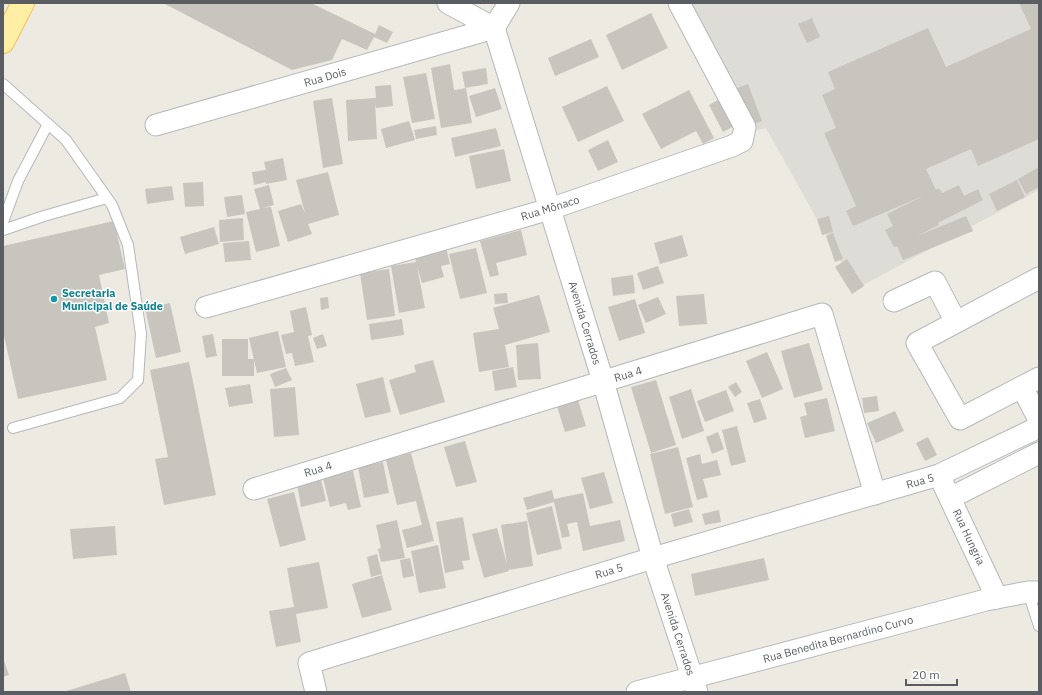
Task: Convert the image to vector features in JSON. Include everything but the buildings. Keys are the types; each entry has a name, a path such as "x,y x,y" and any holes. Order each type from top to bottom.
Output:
{"main road":[{"path":"3,42 23,3"}],"street":[{"path":"451,4 494,28 509,3"},
{"name":"Rua Mônaco","path":"206,307 550,209 732,146 742,141 745,127 679,3"},
{"name":"Rua Dois","path":"156,125 494,28"},
{"name":"Avenida Cerrados","path":"494,28 603,382 653,558 695,685"},
{"path":"1039,278 917,342 960,419 1031,382 1039,420"},
{"path":"894,301 935,282 956,322"},
{"name":"Rua 4","path":"254,489 822,314 875,494"},
{"name":"Rua 5","path":"316,692 309,663 653,558 939,475 1039,427"},
{"path":"950,498 1039,453"},
{"name":"Rua Hungria","path":"939,475 997,598"},
{"name":"Rua Benedita Bernardino Curvo","path":"637,692 695,685 997,598 1033,592"}],"lane":[{"path":"3,84 66,140 112,205 128,245 141,334 138,380 120,398 13,428"},
{"path":"3,222 18,181 48,124"},
{"path":"3,230 44,216 107,198"},
{"path":"1033,592 1039,626"}],"shaded area":[{"path":"674,3 1039,3 1039,190 856,289 766,128 742,135"}],"place":[{"name":"Secretaria Municipal de Saúde","path":"54,299"}]}
